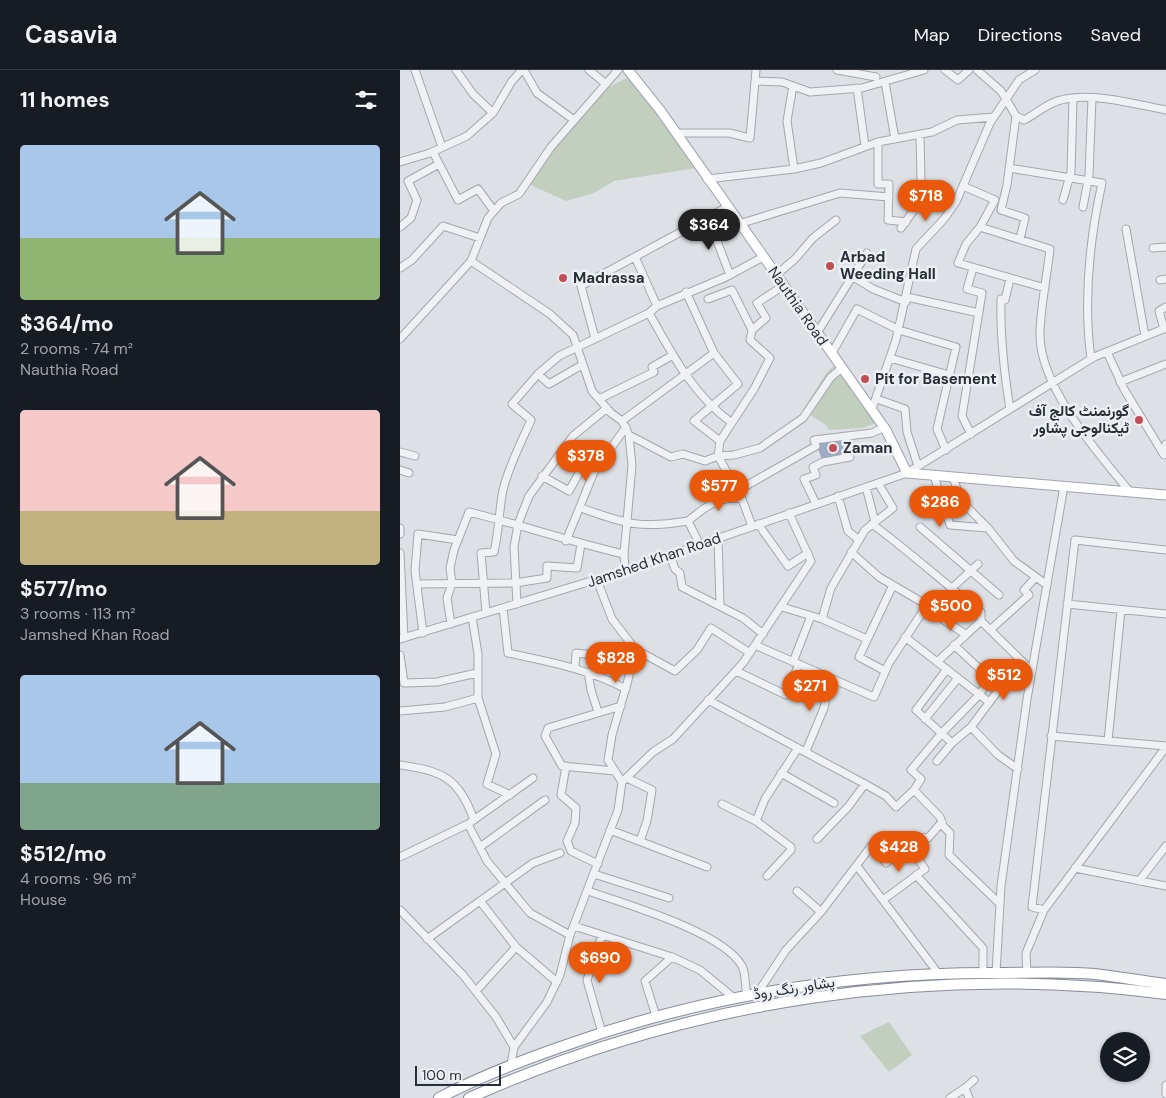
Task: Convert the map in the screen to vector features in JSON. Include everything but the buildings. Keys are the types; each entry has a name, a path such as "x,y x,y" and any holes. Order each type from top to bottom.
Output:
{"highway":[{"name":"پشاور رنگ روڈ","path":"439,1098 511,1065 656,1016 734,998 836,981 938,973 996,972 1093,974 1166,984"},
{"name":"پشاور رنگ روڈ","path":"469,1098 482,1095 615,1042 731,1011 835,994 892,988 980,983 1099,987 1166,994"}],"main road":[{"name":"Nauthia Road","path":"628,70 676,133 872,409 885,428 907,473"},
{"path":"907,473 1166,495"}],"street":[{"path":"415,70 442,147"},
{"path":"456,70 472,94 492,113"},
{"path":"400,162 433,152 467,136 492,113 512,81 523,70 537,93 574,120"},
{"path":"589,70 606,84"},
{"path":"400,339 471,261 488,218 502,203 519,194 550,147 618,70"},
{"path":"676,133 729,133 750,138 756,70"},
{"path":"837,70 877,73 874,85"},
{"path":"756,81 782,82 810,92 874,85 924,70"},
{"path":"945,70 958,80 969,70"},
{"path":"977,70 1001,91 1016,116 1024,120 1062,99 1092,98 1166,110"},
{"path":"872,409 899,330 916,249 944,219 956,202 994,117 1019,80 1035,70"},
{"path":"885,82 895,139"},
{"path":"793,86 787,121 794,169"},
{"path":"858,88 865,146"},
{"path":"1083,206 1088,180 1092,134 1092,98"},
{"path":"1063,200 1069,177 1073,140 1073,99"},
{"path":"1016,116 1001,210 1025,218 1020,239"},
{"path":"707,178 794,169 822,162 878,142 920,136 957,120 994,117"},
{"path":"878,142 878,184 889,184 888,220 904,225 919,203 921,179 920,136"},
{"path":"433,152 458,200 478,189 494,211"},
{"path":"400,227 410,218 417,200 408,181 439,164"},
{"path":"1009,168 1102,183 1094,221 1088,272 1086,322 1091,359"},
{"path":"963,186 995,200 980,227 966,244 958,264 1045,288"},
{"path":"740,224 840,193 889,197"},
{"path":"595,338 581,286 727,207"},
{"path":"704,220 714,236 730,275"},
{"path":"776,275 795,259 813,238 836,220"},
{"path":"401,264 412,260 443,226 480,238"},
{"path":"980,227 1050,249 1040,333 1043,360 1051,384 1104,460 1130,492"},
{"path":"1126,229 1145,336"},
{"path":"1153,248 1166,246"},
{"path":"817,333 866,253"},
{"path":"635,257 657,306"},
{"path":"486,613 481,553 494,552 503,490 508,473 531,420 512,404 538,374 558,356 649,313 657,306 686,292 730,275 763,257"},
{"path":"471,261 550,314 573,335 592,391 624,424 629,435 632,466 626,524 625,571"},
{"path":"971,434 962,416 982,293 967,289 973,268"},
{"path":"852,276 873,288 906,300 979,313"},
{"path":"1010,279 1005,300 1001,299 1000,314 1002,364 1010,408"},
{"path":"752,330 766,318 757,303 784,286"},
{"path":"708,299 732,290 752,330 750,340 770,358 720,441 718,456 755,525 788,566 808,553"},
{"path":"686,292 714,353 738,384 694,421 720,441"},
{"path":"1165,328 1159,311 1166,307"},
{"path":"832,353 857,309 899,330 956,347 937,429 946,450"},
{"path":"649,313 683,374 711,405 732,423"},
{"name":"Jamshed Khan Road","path":"402,639 625,571 907,473 1091,359 1165,328"},
{"path":"1107,352 1120,382 1164,454 1166,444"},
{"path":"566,541 594,472 624,424 683,374 714,353"},
{"path":"599,399 654,372 652,367 673,356"},
{"path":"890,358 949,375"},
{"path":"1120,382 1166,364"},
{"path":"538,374 549,384 582,365"},
{"path":"629,435 672,457 683,454 705,461 718,456 734,455 760,448 803,418 831,377 842,368"},
{"path":"877,399 905,409 908,432 918,466"},
{"path":"517,604 514,547 518,524 529,496 568,443 607,408"},
{"path":"738,491 816,446 814,440 872,433 885,428"},
{"path":"816,504 804,479 816,475 813,467 823,462 850,457 846,437"},
{"path":"542,476 569,491 588,457 568,443"},
{"path":"400,452 415,456"},
{"path":"400,470 409,473"},
{"path":"934,476 950,526 988,528"},
{"path":"953,477 961,501 988,528 1014,561 1047,585"},
{"path":"822,619 831,588 851,552 865,530 892,508 878,483"},
{"path":"996,972 1000,904 1029,668 1047,585 1064,486"},
{"path":"866,487 873,523 982,612 981,621 937,662"},
{"path":"581,508 626,524 655,526 688,520 707,506 728,496 742,499"},
{"path":"838,496 848,531 859,540"},
{"path":"450,624 447,598 452,584 450,568 469,512 518,524 566,541 624,554"},
{"path":"511,1065 514,1047 547,1002 557,982 570,935 618,810 625,780 653,752 673,739 736,671 756,645 811,561 789,513"},
{"path":"688,520 700,545"},
{"path":"920,527 999,595"},
{"path":"400,528 400,534"},
{"path":"423,633 415,571 418,534 458,540"},
{"path":"718,538 720,605"},
{"path":"1044,910 1032,906 1075,540 1166,550"},
{"path":"417,584 515,583 547,578 547,566 577,568 581,544"},
{"path":"756,645 874,697 885,672 905,637 927,605 879,577 851,552"},
{"path":"400,553 402,639"},
{"path":"670,555 675,569 680,573 682,587 743,618 763,634"},
{"path":"952,589 978,564"},
{"path":"990,630 1028,595 1024,590 1036,577"},
{"path":"597,580 612,619 635,649 675,671 697,650 711,628 750,653"},
{"path":"885,672 859,657 893,585"},
{"path":"939,595 954,605 944,620 965,634"},
{"path":"1067,604 1166,614"},
{"path":"782,606 822,619 867,639"},
{"path":"503,608 508,654 574,667 626,689"},
{"path":"1108,740 1121,610"},
{"path":"736,671 786,695 811,616"},
{"path":"472,618 478,654 478,698 496,754 487,784 510,795"},
{"path":"981,621 1029,668"},
{"path":"905,637 989,702"},
{"path":"954,645 1000,688"},
{"path":"635,649 626,689 612,735 608,760 625,780 652,790 647,822 640,842"},
{"path":"574,667 576,652 602,656 630,671"},
{"path":"400,655 404,683 438,682 477,673"},
{"path":"937,761 952,743 971,727 1000,688 1029,668"},
{"path":"947,669 916,710 952,743"},
{"path":"588,672 598,712"},
{"path":"806,752 824,708 829,678"},
{"path":"925,719 958,678"},
{"path":"708,700 886,796 896,808 914,790 921,778 911,770 941,734 979,695 990,679"},
{"path":"400,711 445,707 478,698"},
{"path":"615,770 562,766 545,736 548,728 621,706"},
{"path":"971,727 998,755 1018,769"},
{"path":"1051,736 1166,746"},
{"path":"1027,973 1026,953 1044,910 1166,746"},
{"path":"756,822 765,799 798,748"},
{"path":"400,766 441,776 458,786 487,861 530,913 570,935"},
{"path":"566,766 561,796 576,808 575,823 567,841 571,851 598,864"},
{"path":"781,773 834,803"},
{"path":"400,857 471,822 533,778"},
{"path":"817,839 848,807 865,784"},
{"path":"914,790 940,817 950,833 949,855 1000,904"},
{"path":"480,847 545,800"},
{"path":"722,804 756,822 792,848 767,876"},
{"path":"752,995 786,950 821,912 872,845 886,863 917,838 928,838 942,822"},
{"path":"610,830 708,866"},
{"path":"883,900 925,869 908,845"},
{"path":"1139,881 1166,846"},
{"path":"427,939 533,863 560,853"},
{"path":"857,866 938,973"},
{"path":"1075,868 1166,886"},
{"path":"594,874 669,898"},
{"path":"916,875 983,948 983,972"},
{"path":"588,891 672,921 723,945 742,966 752,995"},
{"path":"797,891 821,912"},
{"path":"480,901 516,947 557,982"},
{"path":"400,910 463,974 496,1017 514,1047"},
{"path":"574,926 672,957 700,970 734,998"},
{"path":"602,935 588,980 602,1033"},
{"path":"476,991 516,947"},
{"path":"656,1016 645,981 672,957"},
{"path":"950,1098 974,1080"},
{"path":"1166,1085 1166,1094"},
{"path":"965,1088 969,1098"}],"green space":[{"path":"629,77 696,168 614,181 594,193 566,201 529,184 555,145 605,89"},
{"path":"836,363 879,422 863,428 829,430 826,425 803,410 825,375"},
{"path":"889,1022 912,1055 889,1072 860,1036"}],"water":[{"name":"Zaman","path":"846,437 850,457 823,462 814,439"}],"place":[{"name":"Arbad Weeding Hall","path":"830,266"},
{"name":"Madrassa","path":"563,278"},
{"name":"Pit for Basement","path":"865,379"},
{"name":"گورنمنٹ کالج آف ٹیکنالوجی پشاور","path":"1139,420"},
{"name":"Zaman","path":"833,448"}]}
